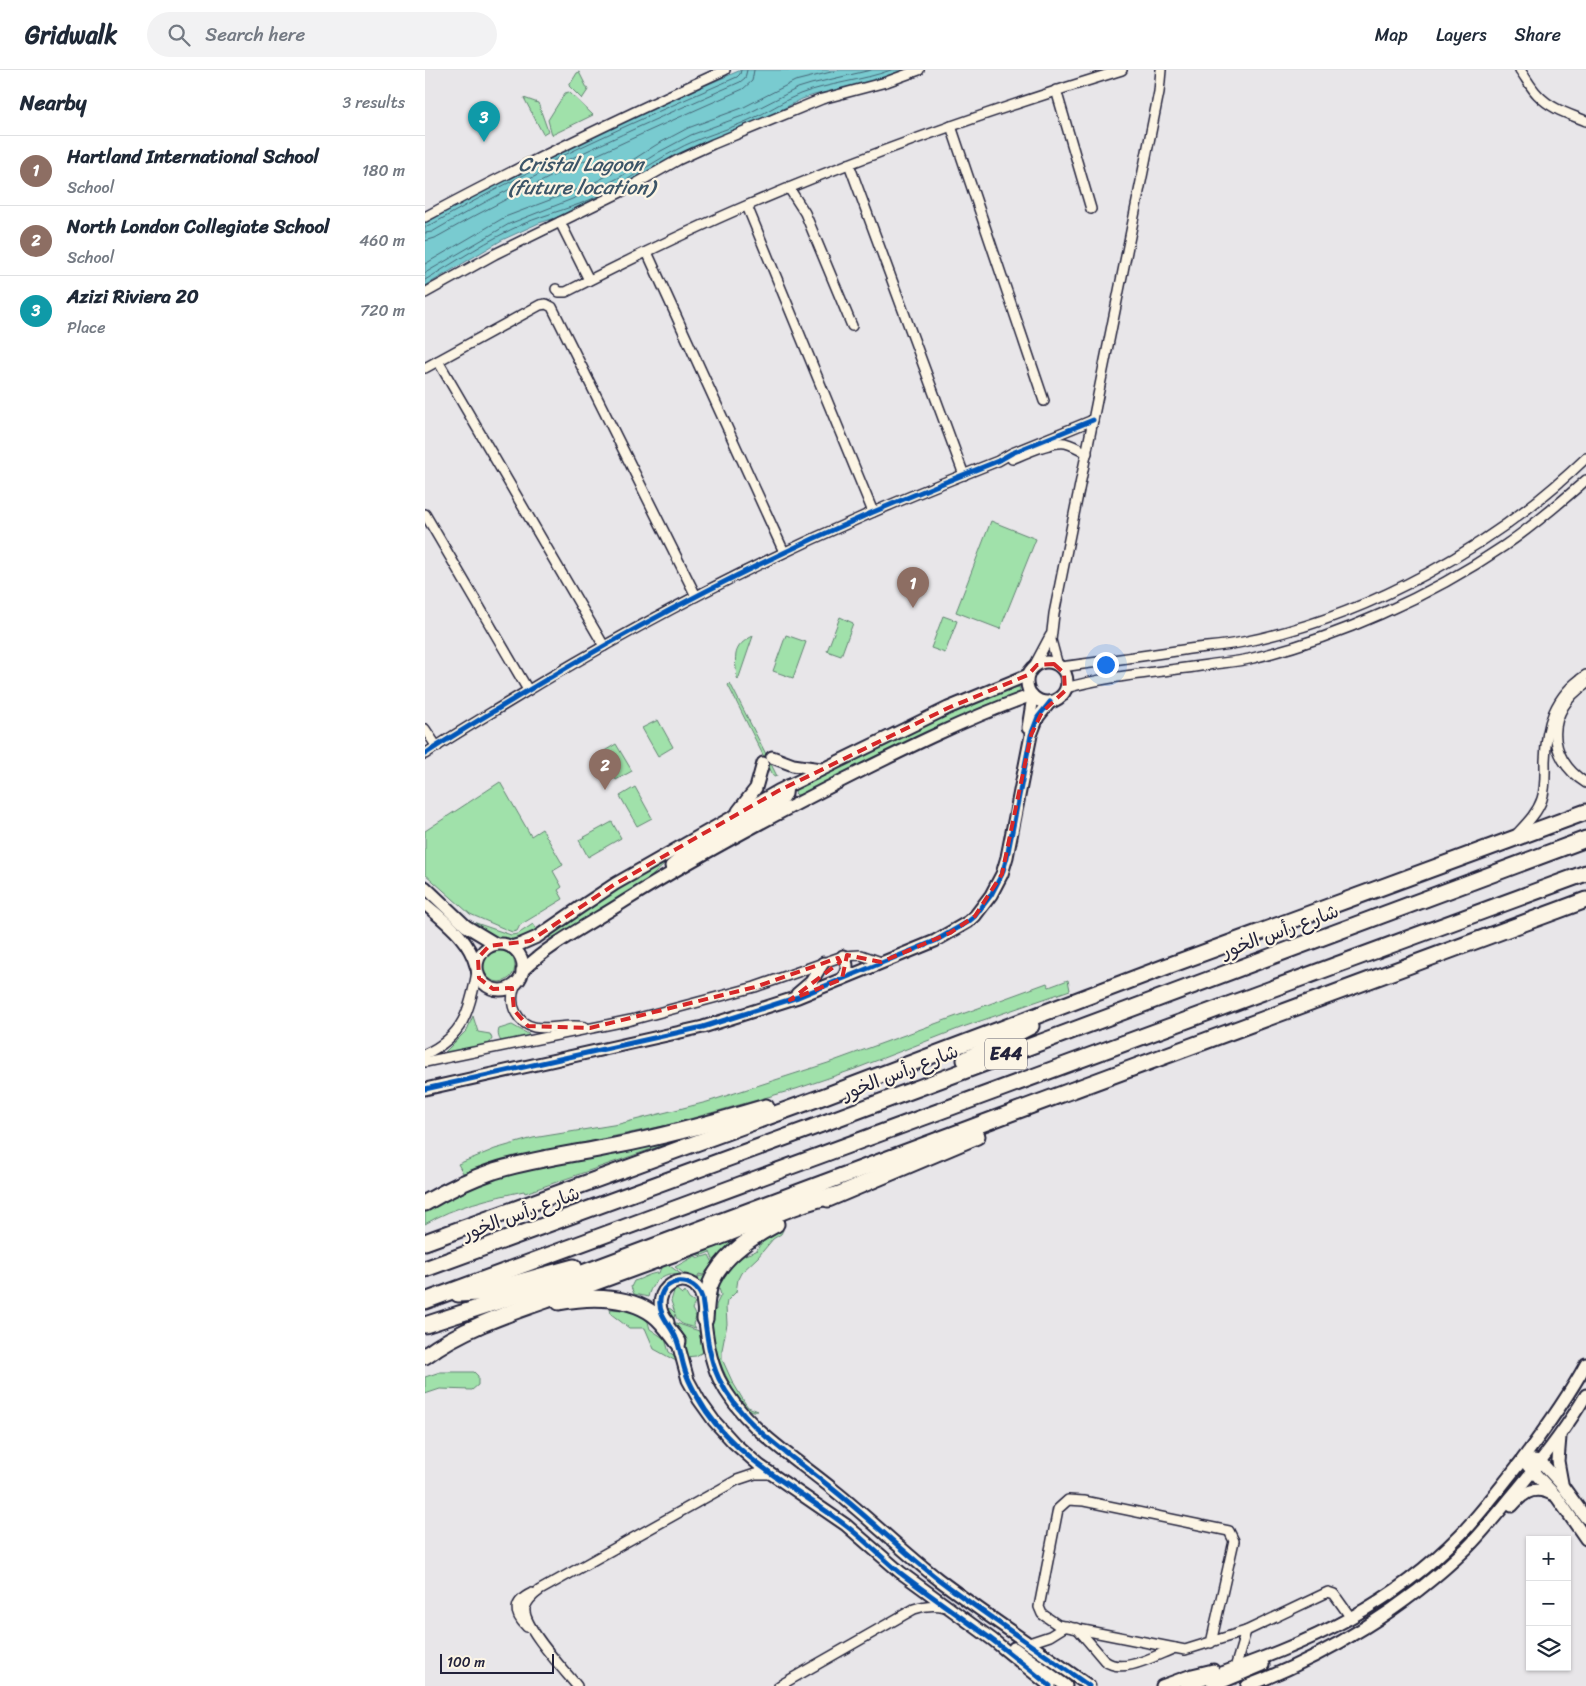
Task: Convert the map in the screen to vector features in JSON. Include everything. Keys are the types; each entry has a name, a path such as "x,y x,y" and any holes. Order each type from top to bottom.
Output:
{"highway":[{"path":"425,1242 821,1097 1586,812"},
{"name":"شارع رأس الخور","path":"425,1269 1586,838"},
{"name":"E44","path":"425,1301 1586,873"},
{"path":"425,1325 556,1283 1586,900"},
{"path":"1516,925 1540,926 1586,910"},
{"path":"900,1093 1100,992"},
{"path":"425,1203 465,1183 496,1171 687,1130 793,1100 821,1097"},
{"path":"705,1319 711,1282 721,1266 750,1239 837,1196 980,1134 997,1124 1008,1114"},
{"path":"425,1356 448,1341 531,1305 741,1230 805,1204 837,1196"},
{"path":"449,1292 462,1294 479,1293 585,1263 676,1233 701,1229"},
{"path":"488,1323 562,1302 579,1299 609,1300 629,1303 651,1313 658,1318 678,1342"}],"street":[{"path":"425,217 573,141 725,70"},
{"path":"425,293 495,254 713,144 822,99 886,82 919,70"},
{"path":"556,289 564,293 747,206 849,164 1055,90 1122,70"},
{"path":"1050,702 1039,701 1032,696 1027,688 1031,671 1051,633 1158,99 1161,70"},
{"path":"1519,70 1533,90 1545,102 1560,111 1586,121"},
{"path":"1055,90 1091,209"},
{"path":"951,126 1044,401"},
{"path":"849,164 964,475"},
{"path":"789,188 805,212 852,326"},
{"path":"747,206 873,512"},
{"path":"560,222 589,280"},
{"path":"647,252 784,552"},
{"path":"425,368 541,305 545,304 552,307 696,596"},
{"path":"438,361 604,646"},
{"path":"425,754 528,690 604,646 696,596 784,552 873,512 1093,420"},
{"path":"997,461 1010,459 1056,443 1071,445 1087,453"},
{"path":"590,1028 576,1025 534,1028 522,1022 514,1010 512,996 522,971 545,952 662,878 673,864 683,856 786,798 823,769 1045,663 1059,666 1243,642 1295,628 1345,611 1433,570 1481,541 1542,498 1586,458"},
{"path":"1066,688 1095,681 1247,659 1305,642 1361,622 1432,588 1486,558 1537,522 1586,480"},
{"path":"425,514 528,690"},
{"path":"425,1089 703,1027 790,1000 943,937 971,920 983,906 996,885 1005,864 1031,735 1038,718 1050,702 1060,697 1066,688 1066,676 1059,666 1052,646 1051,633"},
{"path":"1513,838 1535,813 1542,799 1545,783 1546,735 1551,717 1564,695 1586,675"},
{"path":"1586,684 1571,695 1562,707 1555,728 1557,744 1563,759 1575,775 1586,783"},
{"path":"425,887 466,926 496,944 511,946 521,944 537,937 611,887 734,816 882,761 965,722 1032,696"},
{"path":"964,924 988,889 1002,855 1029,723 1032,696"},
{"path":"425,729 437,747"},
{"path":"734,816 756,788 767,760 793,766 823,769"},
{"path":"425,904 465,940 472,951 483,983 493,989 506,989 516,983"},
{"path":"425,1054 447,1041 460,1026 469,1009 478,958 482,951 496,944"},
{"path":"511,946 521,957 522,971"},
{"path":"425,1062 631,1020 755,987 843,956 861,955 881,962"},
{"path":"841,979 847,968 847,962 843,956"},
{"path":"790,1000 811,982 823,963"},
{"path":"1050,1686 993,1640 900,1572 846,1525 772,1474 722,1432 706,1411 688,1380 678,1342 661,1310 661,1295 666,1288 677,1281 686,1282 693,1285 701,1294 712,1359 719,1379 732,1399 755,1427 771,1442 834,1490 926,1569 1086,1684 1096,1686"},
{"path":"1213,1686 1261,1666 1351,1618 1397,1588 1440,1553 1487,1505 1536,1442 1575,1385 1586,1364"},
{"path":"1469,1546 1532,1472 1562,1433 1586,1395"},
{"path":"1562,1433 1557,1461 1563,1485"},
{"path":"1523,1458 1540,1461 1563,1485 1586,1518"},
{"path":"1523,1458 1532,1472 1556,1496 1586,1539"},
{"path":"577,1686 531,1630 526,1620 525,1609 530,1599 540,1590 743,1478 755,1474 772,1474"},
{"path":"1247,1686 1298,1664 1361,1630 1421,1589 1491,1529 1525,1493 1537,1490 1556,1496"},
{"path":"1211,1643 1234,1541 1229,1532 1084,1500 1069,1500 1058,1509 1039,1607 1042,1614 1058,1625 1185,1650 1211,1643 1246,1631 1327,1592 1334,1594 1351,1618"},
{"path":"779,1686 914,1609 935,1604 947,1607"},
{"path":"1029,1643 1050,1636 1066,1626"},
{"path":"1077,1628 1110,1664 1129,1666 1175,1648"},
{"path":"1232,1669 1246,1631"},
{"path":"993,1640 1002,1639 1066,1686"},
{"path":"993,1640 1000,1654 1037,1686"},
{"path":"1186,1686 1301,1643"},
{"path":"1162,1686 1201,1672 1232,1669"}],"highlighted area":[{"path":"1054,664 1064,673 1065,691 1042,712 1031,735 1002,874 975,916 950,933 881,962 847,955 842,979 790,1000 840,962 838,958 755,987 590,1028 528,1026 514,1010 512,988 493,989 479,978 478,958 489,946 530,941 615,884 778,791 948,708 1028,675 1037,665"}],"green space":[{"path":"579,72 588,90 582,99 569,86"},
{"path":"569,92 593,115 552,135 548,120 565,93"},
{"path":"524,98 538,103 548,131 543,134"},
{"path":"991,521 1036,539 1000,629 956,612"},
{"path":"943,616 957,621 945,653 931,648"},
{"path":"840,617 853,623 841,656 827,651"},
{"path":"786,635 806,642 793,678 773,671"},
{"path":"753,636 738,680 736,653 743,642"},
{"path":"730,683 777,776 774,777 728,685"},
{"path":"1015,686 1020,688 1020,694 880,756 802,795 795,793 796,788 948,714"},
{"path":"658,720 673,747 658,756 642,728"},
{"path":"616,744 632,771 616,780 601,753"},
{"path":"500,782 531,836 542,829 563,865 553,871 562,887 558,890 563,899 520,925 517,931 512,932 470,914 425,874 425,831"},
{"path":"635,787 652,818 637,826 620,796"},
{"path":"769,805 665,864 643,884 552,942 548,935 656,863"},
{"path":"612,822 621,838 588,857 579,840"},
{"path":"470,921 511,935 518,934 533,924 538,931 521,939 503,939 491,935 468,922"},
{"path":"499,950 505,951 510,955 514,960 514,972 510,977 505,981 499,982 493,981 488,977 484,972 483,966 484,960 488,955 493,951"},
{"path":"1068,980 1070,990 963,1027 855,1069 796,1089 668,1125 530,1154 463,1173 458,1164 495,1149 533,1138 619,1124 707,1102 828,1063 1047,983 1049,987"},
{"path":"473,1016 478,1032 490,1034 492,1039 489,1044 442,1055 467,1030"},
{"path":"512,1025 530,1035 529,1037 503,1043 499,1037 499,1029"},
{"path":"666,1144 525,1193 524,1191 461,1207 425,1224 425,1212 465,1190 495,1178"},
{"path":"783,1230 741,1273 736,1292 727,1301 727,1324 722,1359 745,1403 748,1407 758,1411 751,1411 742,1403 720,1363 711,1326 712,1296 716,1284 726,1270 716,1286 718,1297 714,1302 714,1309 716,1310 716,1305 721,1295 718,1285 732,1264 745,1255 756,1251 762,1242"},
{"path":"746,1234 704,1286 697,1281 699,1276 703,1276 714,1262 710,1252 700,1256 694,1253"},
{"path":"709,1255 713,1263 703,1275 699,1274 696,1280 675,1267 695,1256 699,1258"},
{"path":"666,1263 682,1275 670,1274 662,1277 653,1286 648,1297 634,1294 631,1287 634,1281 659,1273 662,1264"},
{"path":"675,1288 682,1294 685,1292 689,1299 695,1303 692,1309 696,1317 693,1324 696,1328 680,1322 675,1314 673,1322 699,1331 703,1352 696,1356 685,1357 665,1308 671,1309 675,1313 671,1301"},
{"path":"610,1309 637,1311 648,1322 650,1329 665,1339 669,1352 675,1356 676,1361 654,1349 645,1328 629,1328 611,1314"},
{"path":"440,1372 474,1372 478,1376 478,1385 472,1390 440,1389 425,1394 425,1377"}],"water":[{"name":"Cristal Lagoon (future location)","path":"741,70 904,70 867,83 802,99 749,126 696,146 572,213 539,223 502,240 425,286 425,223 581,142"}],"cycle path":[{"path":"425,754 597,650 732,578 871,513 1093,420"},
{"path":"425,1089 703,1027 798,997 935,941 968,922 991,895 1002,874 1031,735 1038,717 1050,702"},
{"path":"1050,1686 991,1639 899,1572 845,1525 753,1460 720,1429 706,1411 690,1384 679,1345 661,1310 660,1300 662,1292 667,1286 679,1282 686,1283 698,1291 702,1298 709,1350 719,1379 729,1397 756,1427 938,1579 1089,1686"}],"place":[{"name":"Azizi Riviera 20","path":"484,142"},
{"name":"Hartland International School","path":"913,608"},
{"name":"North London Collegiate School","path":"605,790"}]}
